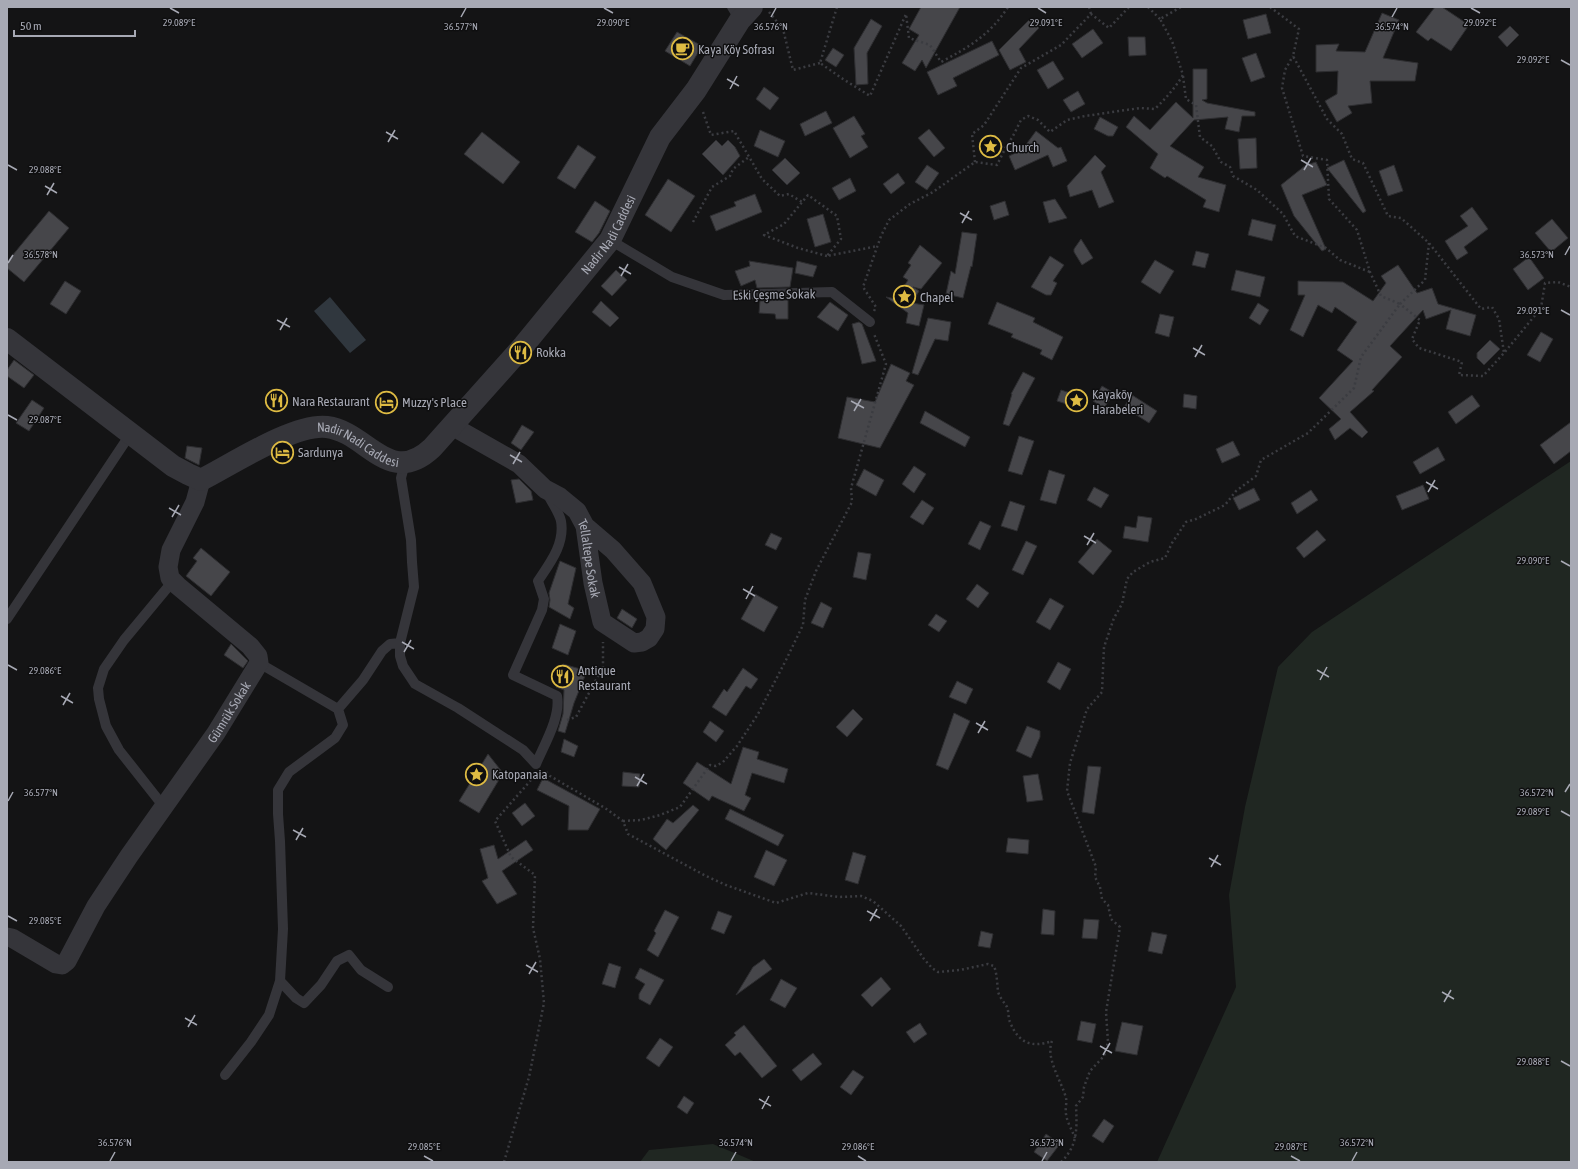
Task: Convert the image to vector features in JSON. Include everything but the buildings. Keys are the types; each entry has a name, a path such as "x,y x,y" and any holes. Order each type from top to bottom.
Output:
{"street":[{"name":"Nadir Nadi Caddesi","path":"201,480 268,444 314,427 325,426 336,428 380,456 398,463 405,463 415,460 425,454 524,345 610,240 660,137 696,90 741,11"},
{"path":"7,339 44,369 173,466 201,480 195,502 171,550 168,567 170,578 250,646 258,656 259,663"},
{"name":"Tellaltepe Sokak","path":"452,426 519,464 545,489 560,497 577,511 585,526 593,583 602,622"},
{"path":"585,526 613,550 642,583 656,617 655,629 649,638 642,642 634,643 602,622"},
{"name":"Gümrük Sokak","path":"7,937 12,938 56,964 62,965 67,961 96,906 129,856 216,733 259,663"}],"lane":[{"name":"Eski Çeşme Sokak","path":"610,240 672,277 724,295 832,292 870,322"},
{"path":"7,619 131,433"},
{"path":"405,463 401,478 411,540 414,587 400,643 400,656 403,666 416,684 458,708 523,750 536,764 553,723 558,702 557,696 513,675 542,610 544,598 538,581 558,550 561,535 561,520 545,489"},
{"path":"164,807 119,750 106,726 99,699 98,688 104,669 124,640 173,581"},
{"path":"338,709 363,680 382,651 390,644 400,643"},
{"path":"225,1075 251,1042 269,1014 280,981 283,928 278,790 289,772 336,738 343,725 338,709 259,663"},
{"path":"280,981 296,998 304,1003 321,985 337,961 349,955 361,970 388,987"}],"path":[{"path":"765,7 783,29 793,70 820,63 870,96 906,14 909,38 930,45 941,62 971,46 998,22 1008,7"},
{"path":"820,63 837,7"},
{"path":"1089,7 1091,14 1109,28 1130,7"},
{"path":"1148,7 1160,19 1172,41 1183,75 1186,99 1196,105 1200,137 1212,146 1221,162 1230,167 1233,176 1257,190 1283,214 1295,236 1326,248 1340,260 1370,272"},
{"path":"1160,19 1181,7"},
{"path":"1270,7 1298,29 1293,56 1285,70 1282,88 1303,156 1327,160 1329,199 1357,230 1370,272 1381,296 1400,304 1420,320 1412,339 1419,348 1462,362 1459,375 1483,376 1541,308 1545,283 1558,282 1571,287"},
{"path":"975,162 972,134 984,125 1021,68 1061,45 1091,14"},
{"path":"1293,56 1327,119 1342,134 1352,159 1363,163 1388,216 1401,218 1429,242 1481,309 1492,307 1499,319 1504,353"},
{"path":"623,821 641,820 660,815 680,807 710,765 716,766 722,762 737,746 758,714 803,625 805,600 816,572 852,502 851,488 886,364 870,322 876,307 863,287 878,246 880,236 889,220 910,204 933,192 975,162 997,165 1021,120 1028,116 1038,120 1050,132 1067,120 1079,117 1140,108 1155,109 1174,89 1183,75"},
{"path":"696,90 711,135 734,131 762,178 780,196 789,194 802,202"},
{"path":"693,222 712,187 730,176 733,169 749,157"},
{"path":"827,256 841,239 837,216 808,195 784,224 764,235 798,248 827,256 878,246"},
{"path":"1061,1162 1070,1154 1078,1129 1076,1106 1083,1097 1084,1087 1090,1071 1104,1056 1108,1042 1106,1012 1120,926 1111,919 1108,905 1102,900 1100,887 1095,877 1096,867 1067,791 1070,763 1087,709 1102,692 1104,647 1114,618 1122,604 1127,579 1133,572 1150,562 1165,558 1186,522 1196,519 1225,505 1236,491 1256,476 1261,460 1308,433 1354,388 1361,357 1400,304 1425,280 1429,242"},
{"path":"553,723 576,717 604,667 602,622"},
{"path":"504,1162 529,1077 544,1003 540,959 532,928 535,875 511,857 495,821 531,780 536,764 550,776 605,808 623,821 628,834 652,848 726,885 776,903 808,893 839,897 861,896 873,901 901,926 924,959 938,972 960,970 988,964 994,966 998,993 1007,1008 1010,1023 1019,1036 1028,1044 1041,1044 1052,1041 1050,1045 1055,1072 1066,1099 1066,1114 1075,1138"}],"shaded area":[{"path":"330,297 366,340 350,353 314,311"},
{"path":"1571,461 1571,1162 1157,1162 1236,987 1229,895 1245,807 1278,667 1312,632"},
{"path":"713,1144 756,1162 640,1162 649,1150"}],"place":[{"name":"Kaya Köy Sofrası","path":"683,49"},
{"name":"Church","path":"991,147"},
{"name":"Chapel","path":"904,297"},
{"name":"Rokka","path":"521,352"},
{"name":"Nara Restaurant","path":"277,401"},
{"name":"Kayaköy Harabeleri","path":"1076,401"},
{"name":"Muzzy's Place","path":"387,402"},
{"name":"Sardunya","path":"282,452"},
{"name":"Antique Restaurant","path":"562,677"},
{"name":"Katopanaia","path":"476,774"}]}
